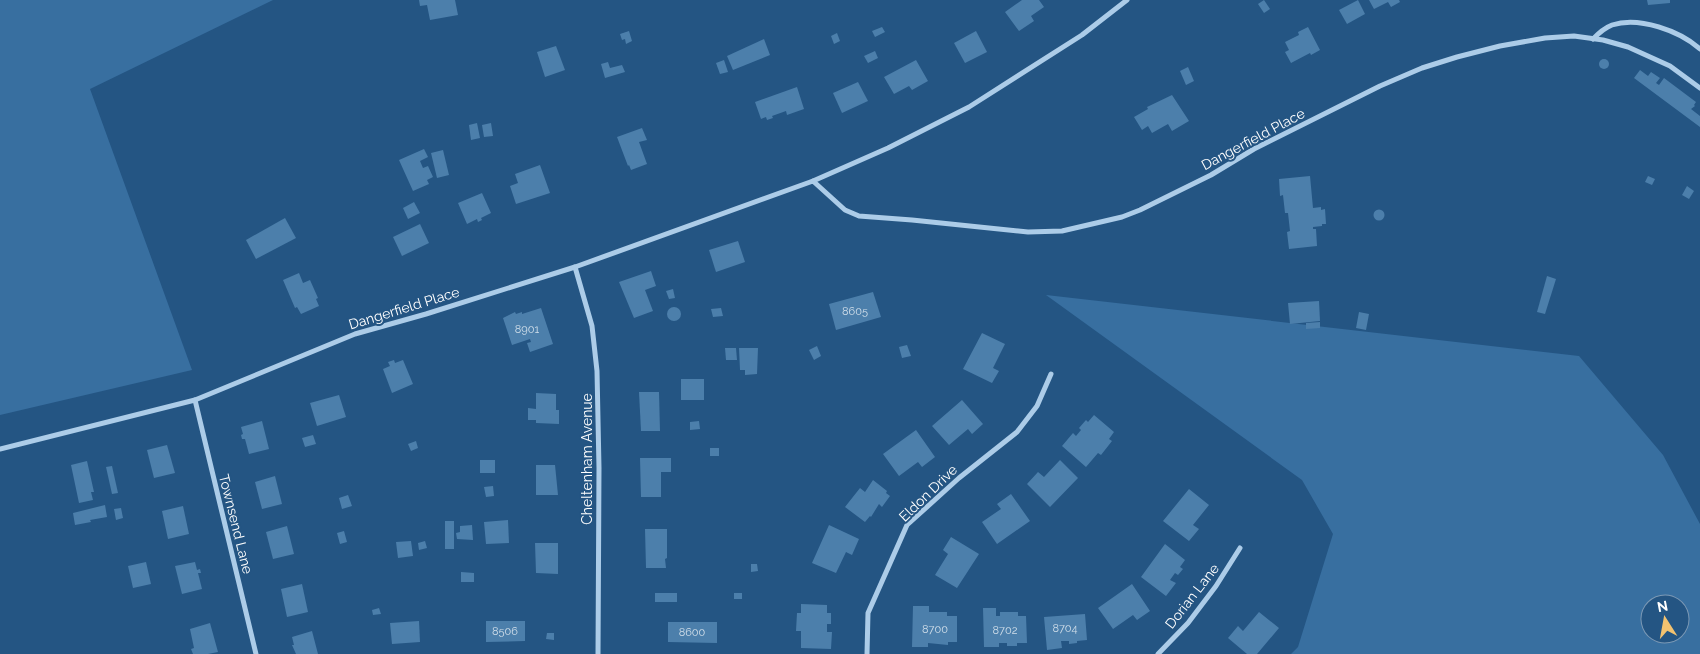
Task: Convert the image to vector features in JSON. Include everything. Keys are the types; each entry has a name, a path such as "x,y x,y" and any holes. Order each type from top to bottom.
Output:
{"street":[{"name":"Dangerfield Place","path":"0,448 194,400 364,330 426,314 575,267 812,180 888,148 970,107 1082,35 1127,0"},
{"path":"1594,39 1604,29 1613,25 1624,23 1642,24 1677,33 1690,40 1700,49"},
{"name":"Dangerfield Place","path":"812,180 840,207 859,216 1028,232 1062,231 1122,217 1140,210 1211,175 1254,149 1380,86 1422,68 1500,46 1574,36 1594,39 1628,47 1670,66 1700,88"},
{"name":"Cheltenham Avenue","path":"575,267 592,326 596,354 599,439 598,654"},
{"name":"Eldon Drive","path":"867,654 868,613 907,525 959,478 1016,432 1037,406 1051,374"},
{"name":"Townsend Lane","path":"194,400 256,654"},
{"name":"Dorian Lane","path":"1158,654 1188,623 1216,586 1240,548"}],"shaded area":[{"path":"0,0 273,0 90,89 192,370 0,415"},
{"path":"1046,295 1579,356 1663,455 1700,524 1700,654 1291,654 1298,647 1333,534 1302,480"}],"building":[{"path":"419,0 455,0 458,15 430,20 427,5 420,6"},
{"path":"1022,0 1039,0 1044,7 1031,16 1034,21 1019,31 1005,12"},
{"path":"1264,0 1270,9 1264,13 1258,4"},
{"path":"1358,0 1365,14 1347,24 1339,10"},
{"path":"1369,0 1399,0 1400,2 1391,7 1388,2 1374,9"},
{"path":"1647,0 1670,0 1670,3 1648,5"},
{"path":"882,27 885,32 875,37 872,31"},
{"path":"1308,27 1320,50 1291,63 1285,52 1289,50 1285,42 1299,35 1298,32"},
{"path":"629,31 632,41 626,44 625,39 622,40 620,34"},
{"path":"976,31 987,52 965,63 954,43"},
{"path":"837,33 840,41 834,44 831,36"},
{"path":"764,39 770,55 733,70 727,56"},
{"path":"556,46 565,70 545,77 537,52"},
{"path":"875,51 878,58 868,63 864,56"},
{"path":"1602,59 1606,59 1609,64 1608,68 1602,69 1599,66 1599,62"},
{"path":"724,60 728,72 720,74 716,63"},
{"path":"916,60 928,81 912,90 909,86 894,94 884,77"},
{"path":"608,62 610,68 622,65 625,72 605,78 601,64"},
{"path":"1188,67 1194,81 1186,85 1180,71"},
{"path":"1640,70 1648,76 1651,72 1660,78 1656,83 1659,85 1664,78 1696,102 1695,106 1691,109 1700,116 1700,127 1634,78"},
{"path":"858,82 868,101 842,113 833,93"},
{"path":"797,87 804,109 787,115 786,111 767,120 766,117 761,119 755,102"},
{"path":"1172,95 1189,121 1172,131 1168,124 1152,133 1148,126 1142,130 1134,117 1148,109 1147,107"},
{"path":"477,123 480,138 471,140 469,125"},
{"path":"491,123 493,136 484,137 482,125"},
{"path":"642,128 647,140 639,142 647,164 631,170 617,137"},
{"path":"424,149 428,157 420,161 423,168 428,166 433,177 427,180 429,184 413,191 399,160"},
{"path":"443,150 449,175 437,178 431,153"},
{"path":"540,165 550,193 516,204 510,186 518,183 515,174"},
{"path":"1310,176 1313,208 1321,207 1321,210 1325,209 1326,224 1313,227 1313,229 1316,229 1317,246 1289,249 1287,232 1290,231 1288,213 1285,213 1283,195 1280,196 1279,179"},
{"path":"1648,176 1655,179 1652,185 1645,182"},
{"path":"1687,186 1694,191 1689,199 1682,195"},
{"path":"482,193 491,213 481,218 482,220 478,222 477,219 467,224 458,203"},
{"path":"414,202 420,213 408,219 403,208"},
{"path":"1377,210 1381,210 1384,215 1383,219 1377,220 1374,217 1374,213"},
{"path":"285,218 296,238 256,259 246,240"},
{"path":"420,224 429,243 402,256 393,237"},
{"path":"738,241 745,262 716,272 709,250"},
{"path":"651,271 656,286 645,290 653,311 634,318 619,282"},
{"path":"299,273 303,283 310,280 318,298 316,299 319,306 301,314 297,307 295,308 283,280"},
{"path":"1547,276 1556,279 1545,314 1537,312"},
{"path":"673,289 675,298 669,299 666,291"},
{"path":"873,292 881,317 836,330 829,304"},
{"path":"1319,301 1320,321 1290,324 1288,303"},
{"path":"671,307 677,307 681,314 677,321 671,321 667,317 667,311"},
{"path":"541,308 553,344 530,352 527,343 531,342 530,339 512,345 503,318 515,312 516,314 522,312 522,314"},
{"path":"721,308 723,316 713,317 711,309"},
{"path":"1359,312 1369,314 1366,330 1356,328"},
{"path":"1320,322 1320,328 1306,329 1306,323"},
{"path":"982,333 1005,344 993,368 999,371 992,383 963,369"},
{"path":"907,345 911,356 902,358 899,347"},
{"path":"817,346 821,356 814,360 809,350"},
{"path":"725,348 736,348 737,360 726,360"},
{"path":"739,348 758,348 757,374 745,375 745,370 740,370"},
{"path":"394,360 395,363 403,360 413,384 392,393 383,369 390,366 388,362"},
{"path":"681,379 704,379 704,400 681,400"},
{"path":"639,392 659,392 660,431 641,431"},
{"path":"536,393 556,394 556,410 559,410 559,424 536,423 536,420 528,420 528,408 536,409"},
{"path":"339,395 346,417 317,426 310,403"},
{"path":"962,400 983,424 972,434 968,429 949,445 932,426"},
{"path":"1094,415 1114,432 1109,439 1112,441 1101,455 1098,453 1086,467 1062,446 1073,433 1076,436 1081,430 1079,428"},
{"path":"262,421 269,449 249,454 245,439 242,439 241,427"},
{"path":"699,421 700,429 690,430 690,422"},
{"path":"916,430 935,457 922,467 918,462 899,476 883,454"},
{"path":"313,435 316,444 305,447 302,438"},
{"path":"416,441 418,448 411,451 408,444"},
{"path":"167,445 175,473 154,478 147,450"},
{"path":"710,448 719,448 719,456 710,456"},
{"path":"640,458 671,458 671,472 661,472 661,497 641,497"},
{"path":"480,460 495,460 495,473 480,473"},
{"path":"1060,460 1078,478 1050,507 1027,484 1038,472 1044,477"},
{"path":"87,461 94,492 91,492 93,500 79,503 71,465"},
{"path":"536,465 555,465 558,495 536,495"},
{"path":"112,466 118,493 112,494 106,467"},
{"path":"275,476 282,504 262,509 255,482"},
{"path":"873,480 887,491 886,493 890,496 882,507 879,504 871,517 865,522 845,507 860,488 865,492"},
{"path":"493,486 494,496 486,497 484,487"},
{"path":"1189,489 1209,505 1193,525 1199,529 1189,541 1163,521"},
{"path":"1011,494 1030,521 997,544 982,522 1001,509 997,504"},
{"path":"348,495 352,506 342,509 339,498"},
{"path":"105,505 107,517 75,525 73,513"},
{"path":"183,506 189,534 168,539 162,511"},
{"path":"121,508 123,518 116,520 114,509"},
{"path":"508,520 509,543 486,544 484,522"},
{"path":"445,521 454,521 454,549 445,549"},
{"path":"472,525 473,540 457,539 456,533 460,532 460,526"},
{"path":"829,525 859,539 852,555 846,552 836,573 812,563"},
{"path":"287,526 294,554 273,559 266,532"},
{"path":"645,529 667,529 666,568 646,568"},
{"path":"344,531 347,542 340,544 337,533"},
{"path":"951,537 979,554 957,588 935,575 948,554 943,550"},
{"path":"411,541 413,556 398,558 396,542"},
{"path":"425,541 427,548 419,550 418,543"},
{"path":"535,543 558,543 558,574 536,573"},
{"path":"1165,544 1185,560 1180,567 1183,569 1178,575 1175,573 1170,580 1176,583 1166,596 1141,577"},
{"path":"146,562 151,584 133,588 128,566"},
{"path":"195,562 197,570 200,569 201,573 198,573 202,589 182,594 175,566"},
{"path":"751,564 757,564 758,571 751,572"},
{"path":"461,572 474,573 474,582 461,582"},
{"path":"302,584 308,612 287,617 281,589"},
{"path":"1132,584 1150,611 1137,620 1133,615 1113,629 1098,608"},
{"path":"655,593 677,593 677,602 655,602"},
{"path":"734,593 742,593 742,599 734,599"},
{"path":"801,604 827,605 827,613 831,613 831,624 827,624 827,632 832,632 831,649 801,648 801,631 796,631 797,613 801,613"},
{"path":"913,606 929,606 929,612 947,612 947,616 957,616 957,642 948,642 948,645 928,643 928,647 912,647"},
{"path":"379,608 381,614 373,615 372,610"},
{"path":"983,608 996,608 996,616 1000,616 1000,612 1018,612 1018,616 1026,616 1027,643 1007,646 1007,643 999,643 999,647 984,647"},
{"path":"1259,612 1279,628 1257,654 1247,654 1228,638 1238,626 1243,631"},
{"path":"1085,614 1087,640 1069,644 1069,641 1061,641 1062,648 1047,650 1044,617"},
{"path":"419,621 420,642 392,644 390,623"},
{"path":"486,621 525,621 525,641 486,642"},
{"path":"668,622 717,622 717,643 668,642"},
{"path":"210,623 218,652 193,654 191,649 194,648 190,629"},
{"path":"312,631 318,654 296,654 292,645 294,645 292,637"},
{"path":"547,633 554,633 554,640 546,639"}]}
